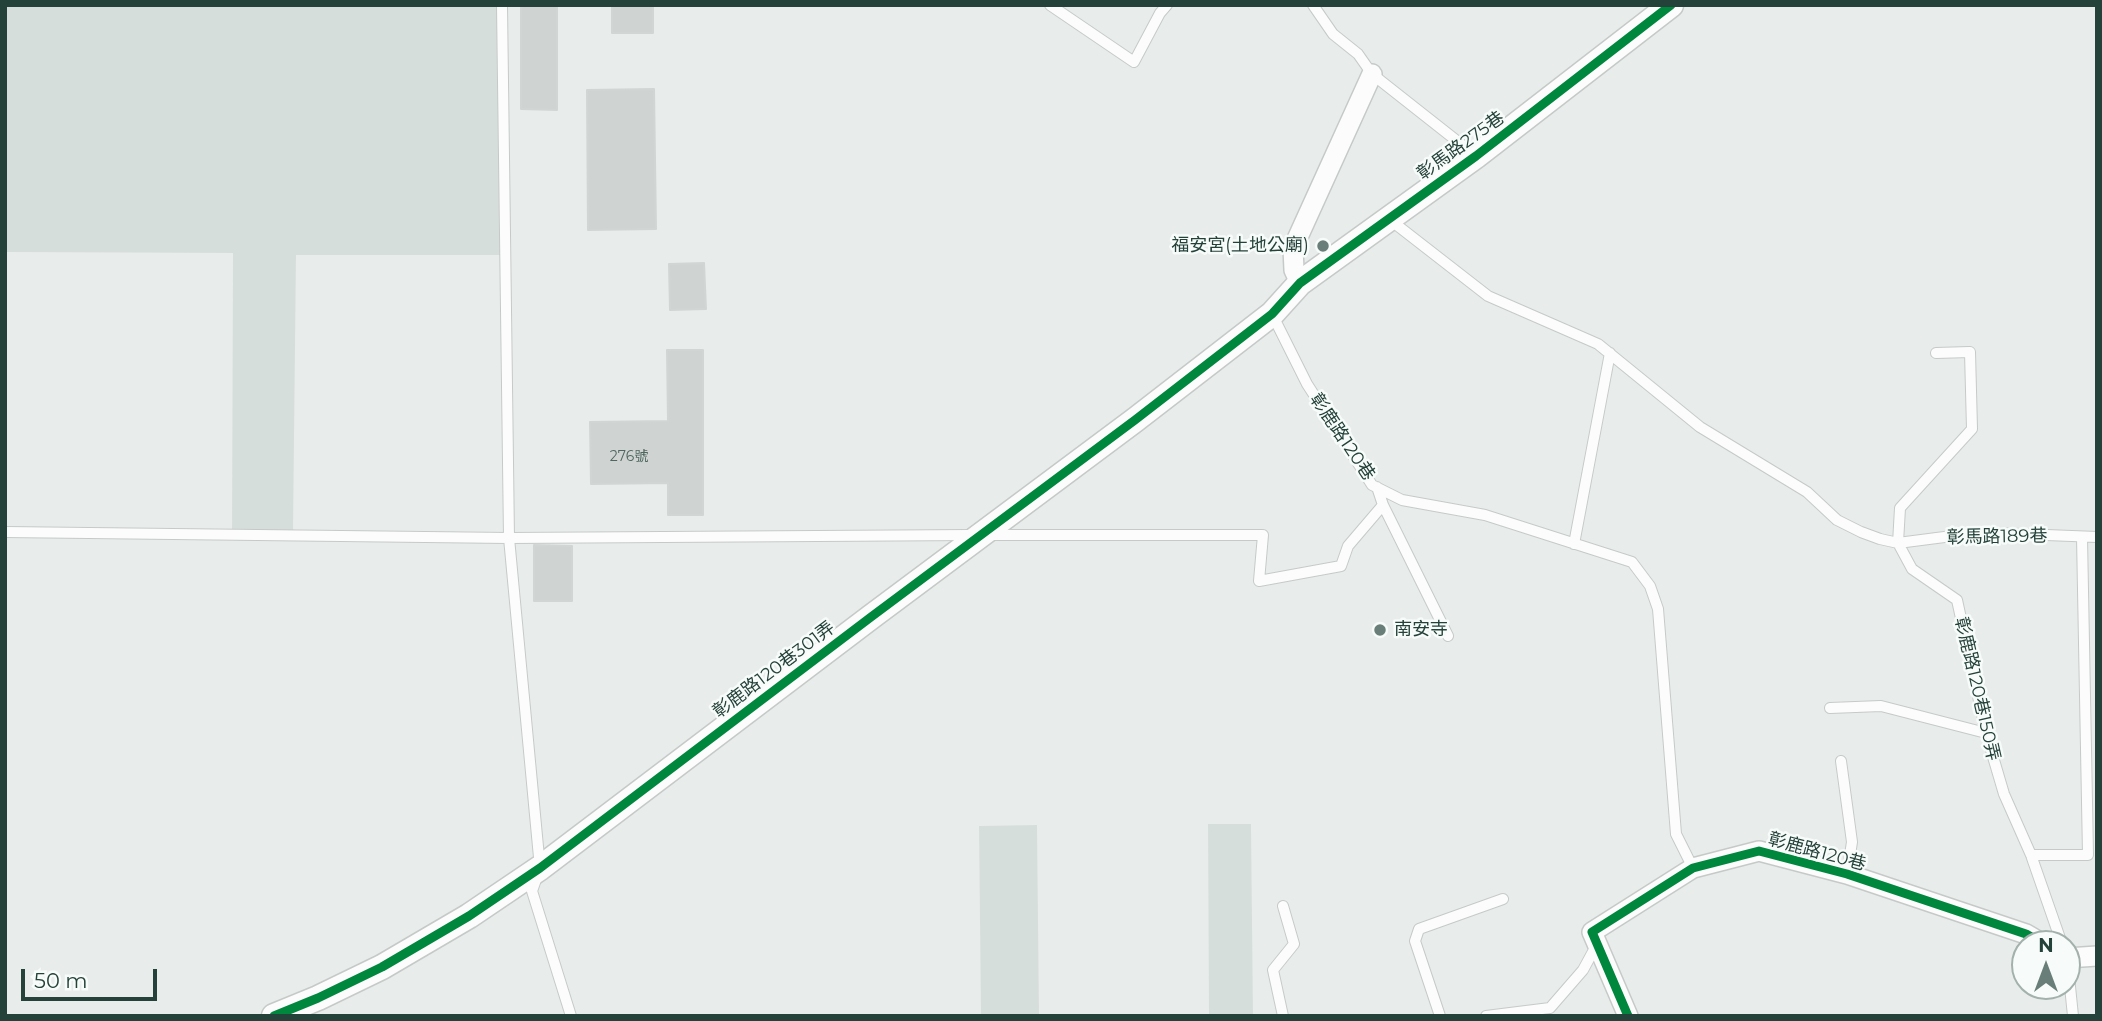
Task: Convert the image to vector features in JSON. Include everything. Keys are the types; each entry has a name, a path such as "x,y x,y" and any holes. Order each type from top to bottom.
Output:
{"street":[{"name":"彰馬路275巷","path":"1272,314 1300,283 1476,156 1671,5"},
{"path":"1300,283 1294,270 1293,247 1372,74"},
{"name":"彰鹿路120巷301弄","path":"274,1016 382,967 469,916 540,868 1272,314"},
{"name":"彰鹿路120巷","path":"1595,937 1693,868 1759,851 1847,874 2014,930"},
{"path":"1595,937 1628,1016"}],"lane":[{"path":"502,5 509,538 540,868 532,891 571,1016"},
{"path":"1050,5 1134,62 1167,5"},
{"path":"1313,5 1333,34 1358,54 1372,74 1476,156"},
{"path":"1389,219 1488,296 1598,344 1700,427 1807,492 1838,520 1880,540 1898,543 1900,508 1972,429 1969,352 1936,353"},
{"name":"彰鹿路120巷","path":"1272,314 1307,384 1371,485 1402,500 1485,515 1632,562 1650,586 1658,609 1676,834 1693,868"},
{"path":"1574,544 1610,353"},
{"path":"1377,487 1383,505 1448,636"},
{"path":"5,532 509,538 1263,535 1259,582 1341,566 1349,546 1383,505"},
{"name":"彰馬路189巷","path":"1898,543 1996,533 2097,537"},
{"path":"2031,855 2088,855 2082,537"},
{"name":"彰鹿路120巷150弄","path":"1898,543 1912,569 1957,600 1986,733 2004,794 2031,855 2058,930"},
{"path":"1830,708 1881,706 1986,733"},
{"path":"1841,761 1852,842 1847,874"},
{"path":"1440,1016 1415,941 1416,934 1419,929 1503,899"},
{"path":"1283,906 1294,944 1273,970 1283,1016"},
{"path":"1486,1016 1550,1008 1583,970 1595,937"}],"shaded area":[{"path":"5,5 503,5 504,255 296,255 293,532 232,531 233,253 5,252"},
{"path":"1208,824 1251,824 1253,1016 1209,1016"},
{"path":"1037,825 1039,1016 981,1016 979,826"}],"building":[{"path":"521,5 557,5 557,110 521,109"},
{"path":"612,5 653,5 653,33 612,33"},
{"path":"654,89 656,229 588,230 587,90"},
{"path":"704,263 706,309 670,310 669,264"},
{"path":"667,350 703,350 703,515 668,515 668,483 591,484 590,422 668,421"},
{"path":"534,545 572,546 572,601 534,601"}],"cycle path":[{"path":"274,1016 382,967 469,916 540,868 1135,420 1272,314 1300,283 1476,156 1671,5"},
{"path":"1628,1016 1592,932 1693,868 1759,851 1847,874 2014,930"}],"place":[{"name":"福安宮(土地公廟)","path":"1323,246"},
{"name":"南安寺","path":"1380,630"}]}
